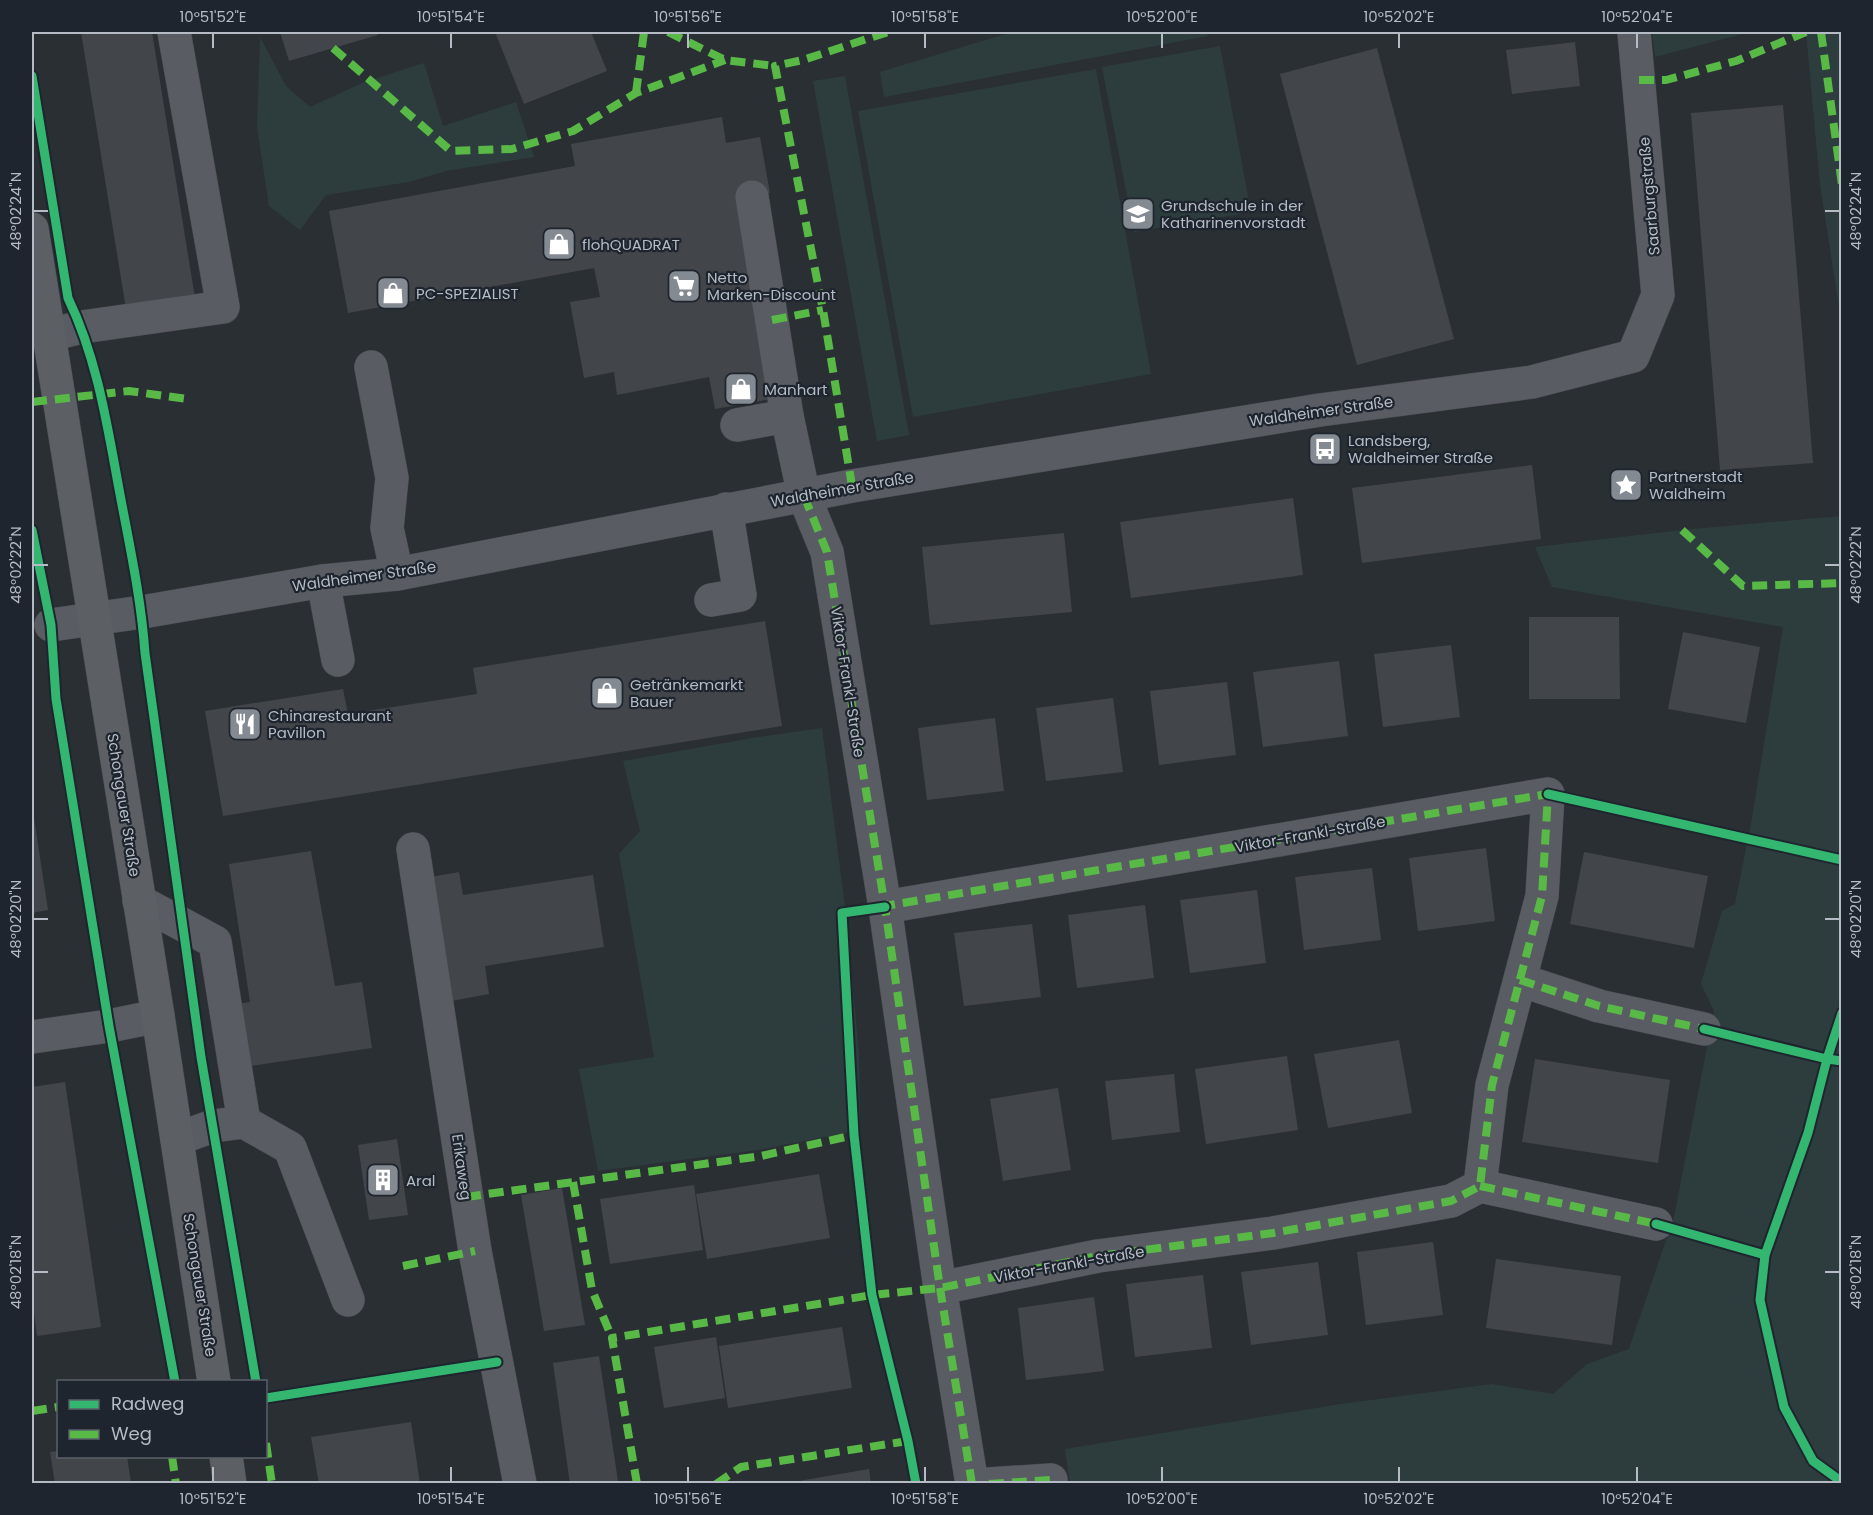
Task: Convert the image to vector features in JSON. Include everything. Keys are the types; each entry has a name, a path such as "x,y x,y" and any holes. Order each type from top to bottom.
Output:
{"main road":[{"name":"Schongauer Straße","path":"32,228 214,1380"},
{"path":"226,1458 230,1484"}],"street":[{"path":"49,335 82,327 223,308 174,32"},
{"name":"Saarburgstraße","path":"1633,356 1658,295 1634,32"},
{"name":"Viktor-Frankl-Straße","path":"752,197 787,416 804,496 827,552 885,907 940,1288 972,1484"},
{"name":"Waldheimer Straße","path":"51,624 94,619 323,580 397,574 574,541 726,509 1320,410 1532,382 1633,356"},
{"path":"371,367 392,478 387,528 397,574"},
{"path":"737,425 787,416"},
{"path":"711,600 740,595 726,509"},
{"path":"323,580 338,660"},
{"name":"Viktor-Frankl-Straße","path":"885,907 1548,794 1542,896 1492,1085 1479,1186 1451,1201 1273,1233 1098,1256 940,1288"},
{"name":"Erikaweg","path":"413,849 475,1251 520,1484"},
{"path":"139,901 215,942 244,1122"},
{"path":"1520,980 1599,1006 1704,1029"},
{"path":"32,1037 158,1016"},
{"path":"177,1139 213,1126 244,1122 290,1148 348,1300"},
{"path":"1479,1186 1656,1224"},
{"path":"989,1484 1051,1479 1052,1484"}],"shaded area":[{"path":"1012,32 1206,32 1208,36 884,97 880,72"},
{"path":"1652,32 1750,32 1655,57"},
{"path":"1806,32 1841,32 1841,320 1820,185"},
{"path":"260,37 286,86 310,107 362,83 424,63 443,126 516,102 534,157 446,171 409,182 326,195 300,230 269,206 257,127"},
{"path":"1220,46 1251,212 1134,232 1102,67"},
{"path":"1096,69 1151,374 913,417 858,111"},
{"path":"845,76 909,435 877,441 813,81"},
{"path":"1841,516 1841,1483 1070,1484 1065,1449 1341,1404 1492,1384 1553,1394 1587,1364 1629,1349 1674,1217 1714,1011 1701,984 1722,911 1735,904 1751,824 1783,627 1552,587 1535,547 1682,530"},
{"path":"822,728 845,907 859,1051 860,1130 758,1150 598,1171 579,1069 654,1057 619,854 640,831 623,761"}],"building":[{"path":"81,32 152,32 195,298 126,309"},
{"path":"280,32 376,32 378,35 289,61"},
{"path":"495,32 591,32 607,71 524,104"},
{"path":"1575,42 1580,86 1512,94 1506,50"},
{"path":"1377,48 1454,339 1357,365 1280,74"},
{"path":"1783,105 1813,463 1720,470 1691,113"},
{"path":"722,117 726,143 760,137 770,193 752,197 776,398 715,409 709,377 617,395 614,372 584,378 570,302 600,297 594,268 348,313 329,211 575,166 571,144"},
{"path":"1532,465 1541,539 1362,563 1352,488"},
{"path":"1293,498 1303,575 1131,598 1120,522"},
{"path":"1064,533 1072,612 930,625 922,547"},
{"path":"1529,617 1619,617 1620,699 1529,699"},
{"path":"765,621 782,726 223,816 205,711 343,689 348,714 477,694 473,668"},
{"path":"1683,632 1760,647 1746,723 1668,709"},
{"path":"1451,645 1460,717 1383,727 1374,654"},
{"path":"1339,661 1348,736 1263,747 1253,672"},
{"path":"1227,682 1236,755 1159,765 1150,691"},
{"path":"1113,698 1123,772 1046,781 1036,708"},
{"path":"995,718 1004,791 927,800 918,728"},
{"path":"32,805 48,910 32,913"},
{"path":"1486,848 1495,921 1418,931 1409,858"},
{"path":"311,851 335,986 362,982 372,1048 224,1070 215,1007 250,1002 229,864"},
{"path":"1584,852 1708,876 1694,948 1570,924"},
{"path":"1372,868 1381,940 1304,950 1295,877"},
{"path":"459,872 463,895 593,875 604,947 485,966 489,994 451,1001 431,877"},
{"path":"1257,890 1266,963 1190,973 1180,900"},
{"path":"1145,905 1154,978 1077,988 1068,915"},
{"path":"1032,924 1041,997 964,1006 954,933"},
{"path":"1399,1040 1412,1113 1328,1128 1314,1054"},
{"path":"1287,1056 1298,1130 1206,1144 1195,1069"},
{"path":"1535,1059 1670,1080 1658,1163 1522,1142"},
{"path":"1174,1074 1180,1132 1112,1140 1105,1081"},
{"path":"65,1082 101,1327 37,1336 32,1296 32,1087"},
{"path":"1058,1088 1071,1170 1003,1181 990,1099"},
{"name":"Aral","path":"397,1139 408,1215 369,1220 358,1145"},
{"path":"819,1174 830,1238 707,1259 696,1194"},
{"path":"694,1185 703,1250 610,1264 600,1199"},
{"path":"562,1188 585,1325 544,1331 521,1195"},
{"path":"1433,1242 1443,1315 1366,1325 1357,1252"},
{"path":"1496,1259 1621,1276 1612,1345 1486,1328"},
{"path":"1318,1262 1328,1335 1251,1345 1241,1272"},
{"path":"1203,1275 1212,1348 1135,1357 1126,1284"},
{"path":"1094,1297 1104,1371 1026,1380 1018,1308"},
{"path":"842,1327 852,1388 728,1408 719,1346"},
{"path":"716,1337 725,1398 664,1408 654,1347"},
{"path":"599,1356 618,1481 570,1484 553,1363"},
{"path":"411,1422 420,1484 319,1484 311,1437"},
{"path":"57,1451 57,1458 127,1458 131,1484 55,1484 50,1452"},
{"path":"869,1469 871,1484 793,1484 793,1482"}],"marked path":[{"path":"636,93 644,32"},
{"path":"668,32 725,60 775,66"},
{"path":"852,486 823,310 775,66 803,60 888,32"},
{"path":"1639,80 1666,80 1736,61 1806,32"},
{"path":"1821,32 1842,185"},
{"path":"333,48 451,151 512,149 573,131 636,93 725,60"},
{"path":"772,320 823,310"},
{"path":"32,402 129,391 187,399"},
{"path":"804,496 827,552 885,907 940,1288 972,1484"},
{"path":"1682,530 1743,586 1842,583"},
{"path":"637,1484 612,1338 872,1295 940,1288 1098,1256 1273,1233 1451,1201 1480,1186 1492,1085 1542,896 1548,794 879,907"},
{"path":"1520,980 1599,1006 1708,1030"},
{"path":"466,1197 761,1156 854,1135"},
{"path":"573,1182 592,1290 612,1338"},
{"path":"1480,1186 1661,1225"},
{"path":"403,1266 475,1251"},
{"path":"32,1411 57,1407"},
{"path":"716,1484 741,1467 908,1441"},
{"path":"267,1450 272,1484"},
{"path":"172,1458 176,1484"},
{"path":"989,1484 1051,1480 1051,1484"}],"cycle path":[{"path":"32,76 68,298 87,344 100,392 134,570 201,1057 256,1380"},
{"path":"32,530 51,625 56,699 109,1026 175,1380"},
{"path":"1548,794 1842,860"},
{"path":"885,907 842,913 854,1135 872,1295 908,1441 916,1484"},
{"path":"1842,1013 1827,1059 1808,1133 1765,1255 1760,1300 1784,1407 1813,1461 1842,1482"},
{"path":"1704,1029 1842,1061"},
{"path":"1656,1224 1765,1255"},
{"path":"267,1398 497,1362"}],"place":[{"name":"Grundschule in der Katharinenvorstadt","path":"1138,214"},
{"name":"flohQUADRAT","path":"559,244"},
{"name":"Netto Marken-Discount","path":"684,286"},
{"name":"PC-SPEZIALIST","path":"393,293"},
{"name":"Manhart","path":"741,389"},
{"name":"Landsberg, Waldheimer Straße","path":"1325,449"},
{"name":"Partnerstadt Waldheim","path":"1626,485"},
{"name":"Getränkemarkt Bauer","path":"607,693"},
{"name":"Chinarestaurant Pavillon","path":"245,724"},
{"name":"Aral","path":"383,1180"}]}
